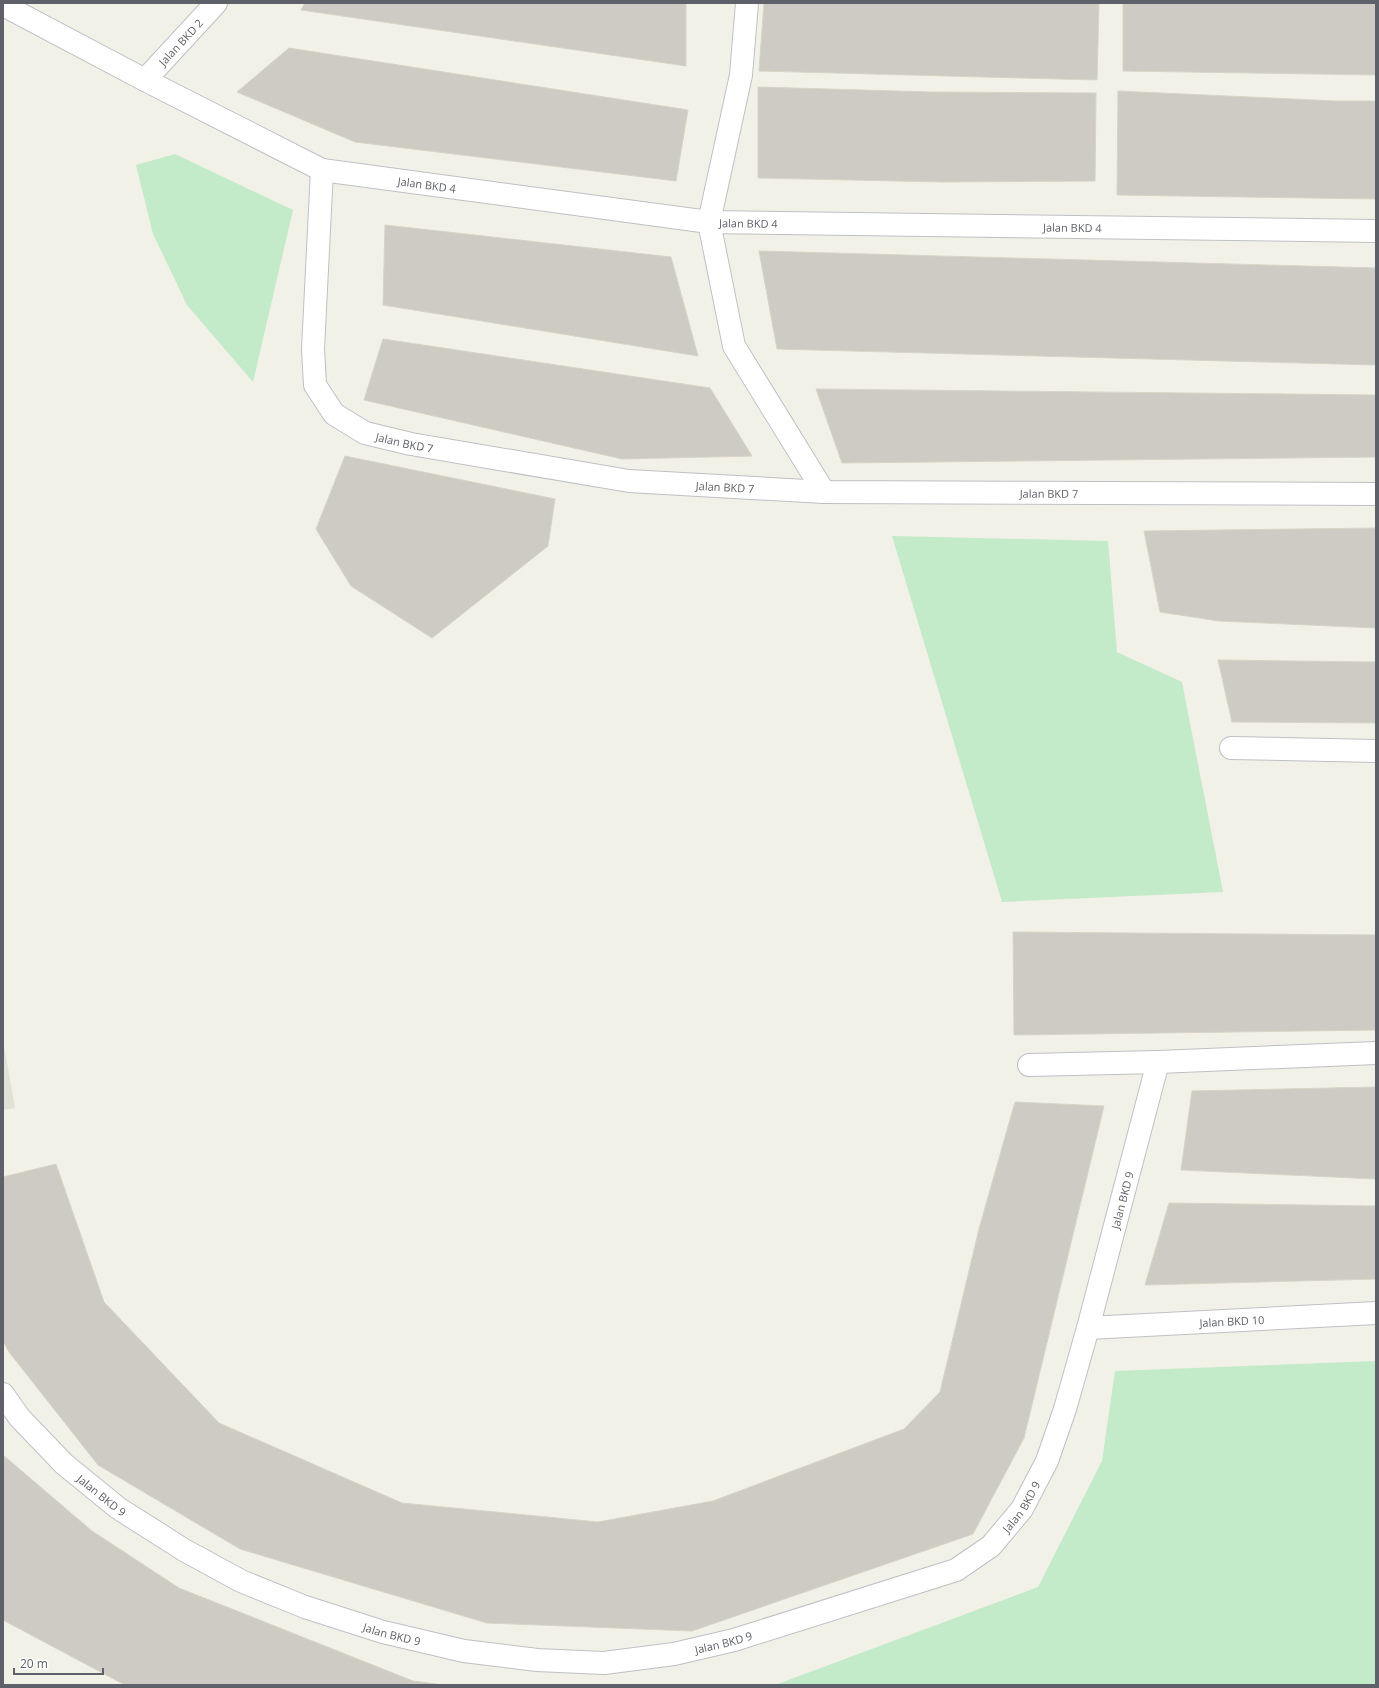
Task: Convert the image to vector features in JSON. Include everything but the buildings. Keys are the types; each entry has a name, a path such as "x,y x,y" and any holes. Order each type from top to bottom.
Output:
{"street":[{"name":"Jalan BKD 2","path":"145,80 216,3"},
{"path":"747,3 741,75 709,222 734,346 824,492"},
{"name":"Jalan BKD 4","path":"3,5 145,80 322,170 709,222 1376,231"},
{"name":"Jalan BKD 7","path":"322,170 313,349 315,385 334,414 365,433 411,444 629,481 824,492 1376,494"},
{"path":"1231,748 1376,751"},
{"path":"1029,1065 1158,1062 1376,1053"},
{"name":"Jalan BKD 9","path":"3,1394 19,1417 64,1464 118,1508 184,1550 241,1580 304,1607 383,1632 464,1651 537,1660 604,1662 674,1654 734,1640 956,1570 991,1546 1022,1509 1047,1461 1065,1408 1088,1328 1158,1062"},
{"name":"Jalan BKD 10","path":"1088,1328 1376,1313"}],"shaded area":[{"path":"3,1040 15,1108 3,1110"}],"green space":[{"path":"175,154 293,210 253,382 187,305 153,234 136,165"},
{"path":"892,536 1108,541 1117,652 1182,682 1223,892 1002,902"},
{"path":"1376,1361 1376,1685 775,1685 1038,1587 1102,1461 1115,1371"}]}
